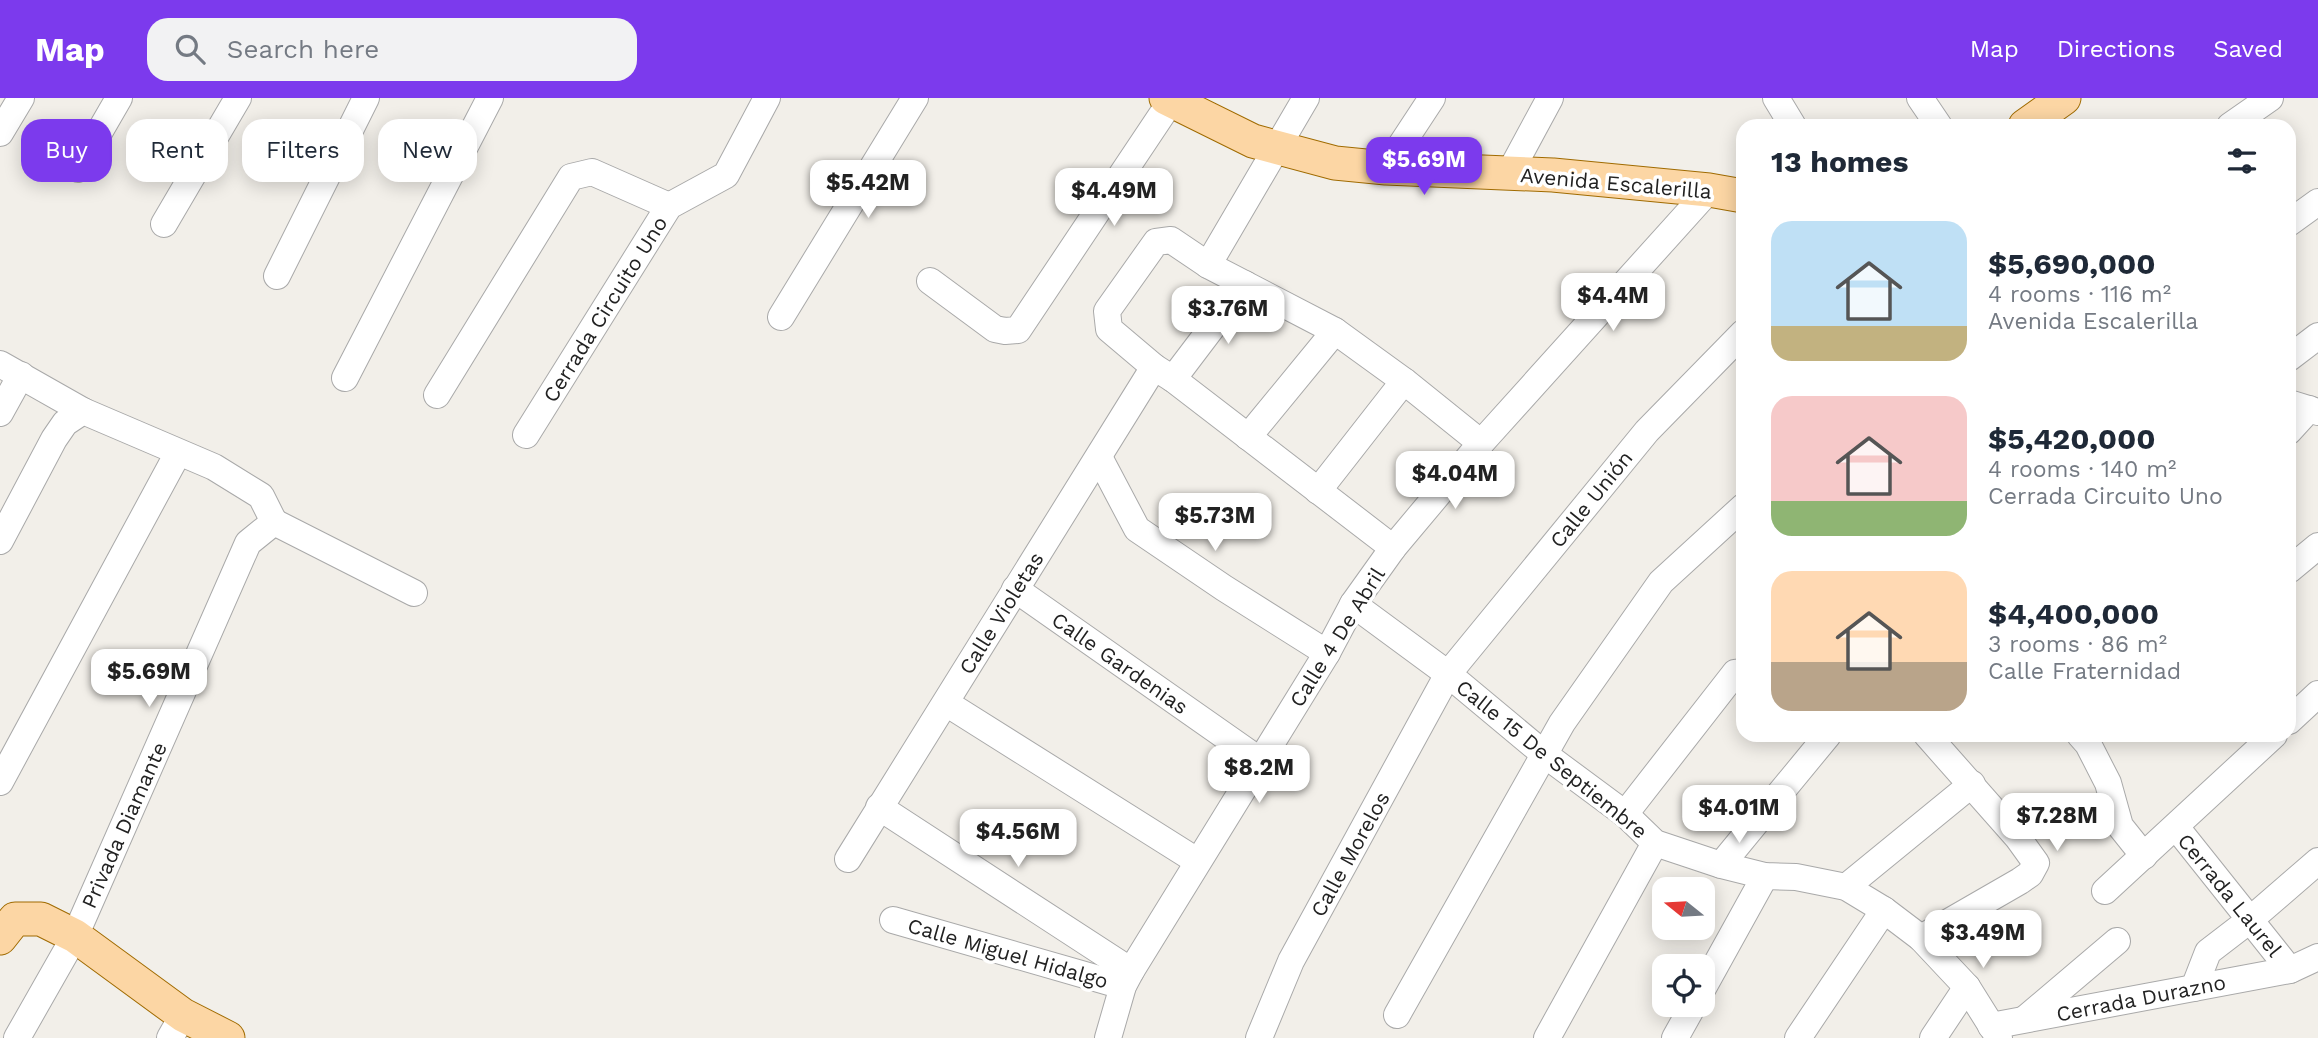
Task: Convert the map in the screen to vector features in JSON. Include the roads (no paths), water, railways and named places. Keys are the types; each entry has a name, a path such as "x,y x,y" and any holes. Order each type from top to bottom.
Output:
{"main road":[{"path":"2035,119 2064,98"},
{"name":"Avenida Escalerilla","path":"1170,99 1253,141 1335,163 1386,168 1553,175 1709,190 1736,196"},
{"path":"0,937 15,919 41,919 75,936 177,1027 229,1038"}],"street":[{"path":"0,133 21,98"},
{"path":"107,119 119,98"},
{"path":"164,224 238,98"},
{"path":"278,276 366,98"},
{"path":"345,378 490,98"},
{"name":"Cerrada Circuito Uno","path":"526,435 669,206 726,175 767,98"},
{"path":"781,317 915,98"},
{"path":"1208,265 1306,98"},
{"path":"1386,168 1432,98"},
{"path":"1509,174 1550,98"},
{"path":"1776,98 1789,119"},
{"path":"1920,98 1934,119"},
{"path":"2240,119 2270,98"},
{"path":"930,281 995,328 1005,331 1018,330 1170,99"},
{"path":"437,396 571,177 592,172 669,206"},
{"name":"Calle 4 De Abril","path":"1108,1038 1127,979 1327,653 1353,604 1393,548 1481,443 1709,190"},
{"path":"2296,218 2318,202"},
{"path":"1393,548 1109,329 1107,311 1156,242 1171,240 1208,265 1335,331 1404,381 1481,443"},
{"name":"Calle Violetas","path":"848,859 1098,457 1163,373 1245,284"},
{"path":"1248,436 1335,331"},
{"path":"2296,353 2318,336"},
{"name":"Calle Unión","path":"1447,674 1647,431 1736,340"},
{"path":"0,413 10,370 83,411 214,467 261,496 274,522 414,593"},
{"path":"1318,491 1404,381"},
{"path":"0,541 54,439 65,424 83,411"},
{"path":"0,782 178,453"},
{"path":"1098,457 1137,529 1327,653"},
{"path":"1396,1016 1562,723 1661,582 1736,513"},
{"name":"Privada Diamante","path":"17,1038 75,936 248,543 274,522"},
{"path":"2296,564 2318,546"},
{"name":"Calle Gardenias","path":"1015,589 1259,760"},
{"name":"Calle 15 De Septiembre","path":"1353,604 1625,814 1655,843 1721,865 1765,876 1796,877 1846,887 1884,910 1921,938 1967,987 1995,1032"},
{"path":"1625,814 1736,673"},
{"name":"Calle Morelos","path":"1259,1038 1292,961 1447,674"},
{"path":"2296,714 2318,694"},
{"path":"946,703 1197,861"},
{"path":"1721,865 1822,742"},
{"path":"1921,938 2008,889 2030,874 2036,863 2018,838 1933,742"},
{"path":"2092,742 2108,783 2120,826 2144,856"},
{"name":"Cerrada Laurel","path":"2267,742 2176,827 2291,970"},
{"path":"1846,887 1972,784"},
{"path":"879,807 1127,979"},
{"path":"2105,891 2176,827"},
{"path":"1547,1038 1655,843"},
{"path":"2194,988 2208,952 2318,861"},
{"path":"1715,966 1765,876"},
{"path":"1798,1038 1884,910"},
{"name":"Calle Miguel Hidalgo","path":"893,920 1127,979"},
{"path":"2024,1020 2117,941"},
{"path":"2291,970 2318,957"},
{"path":"2291,970 2318,971"},
{"name":"Cerrada Durazno","path":"1995,1032 2024,1020 2291,970"},
{"path":"1933,1038 1967,987"},
{"path":"1675,1038 1687,1017"}]}
